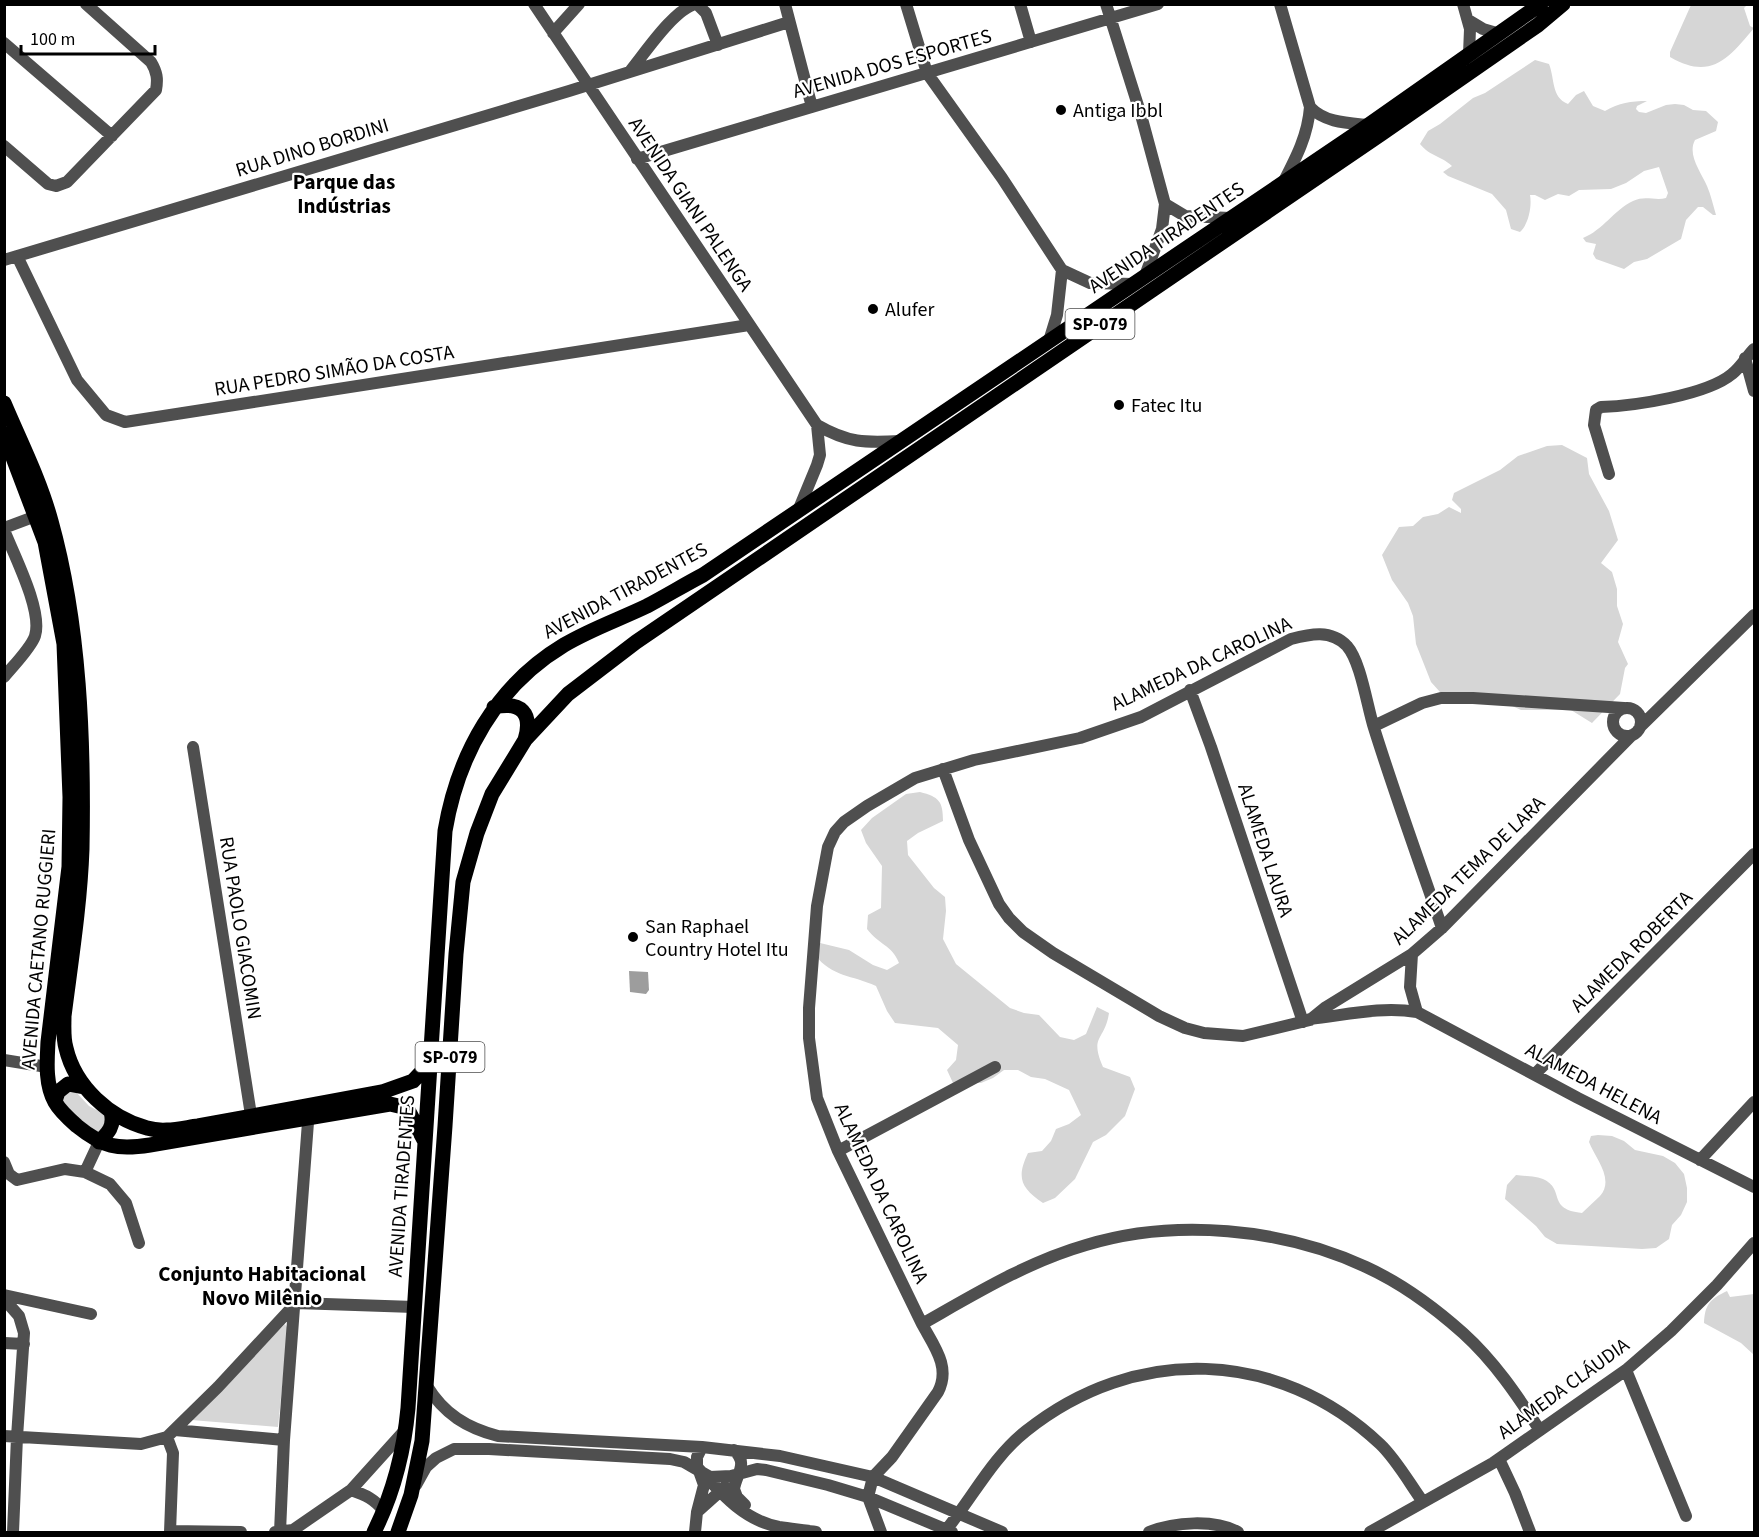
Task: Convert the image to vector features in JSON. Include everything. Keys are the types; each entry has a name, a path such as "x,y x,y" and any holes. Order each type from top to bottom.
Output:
{"main road":[{"name":"AVENIDA TIRADENTES","path":"398,1533 411,1494 422,1441 463,882 477,833 492,794 525,740 568,694 636,642 1381,134 1538,25 1563,4"},
{"name":"AVENIDA TIRADENTES","path":"374,1533 395,1479 406,1430 448,809 454,786 471,745 494,707 508,690 548,655 589,632 647,606 703,575 1283,184 1500,34 1534,7"},
{"name":"AVENIDA CAETANO RUGGIERI","path":"4,403 50,518 67,590 74,644 80,729 82,850 64,1016 65,1048 72,1067 84,1087 111,1112 148,1129 198,1126 251,1115 390,1104 407,1108"},
{"name":"AVENIDA CAETANO RUGGIERI","path":"4,435 45,542 64,644 70,797 69,867 48,1042 47,1066 55,1101 69,1119 99,1142 112,1147 131,1148 309,1111 382,1092 413,1081 430,1063"},
{"path":"494,707 518,707 524,712 528,724 525,740"},
{"path":"413,1081 407,1091 407,1108 424,1140"},
{"path":"55,1101 58,1092 68,1084 84,1087"},
{"path":"99,1142 110,1131 113,1119 111,1112"}],"street":[{"path":"4,146 48,184 56,186 67,182 156,90 157,71 144,54 86,4"},
{"name":"AVENIDA GIANI PALENGA","path":"534,4 817,425"},
{"path":"552,33 579,4"},
{"path":"630,71 674,18 688,6 697,4 706,13 718,45"},
{"path":"785,4 812,107"},
{"path":"906,4 927,73 1002,178 1062,270 1090,282 1108,284 1139,280 1162,229 1165,204 1141,115 1106,4"},
{"path":"1020,4 1031,42"},
{"name":"AVENIDA DOS ESPORTES","path":"637,159 1158,4"},
{"path":"1280,4 1310,106 1316,113 1330,120 1369,125"},
{"path":"1463,4 1471,37 1469,54"},
{"path":"1468,20 1483,29 1500,34"},
{"name":"RUA DINO BORDINI","path":"4,260 588,85 789,22"},
{"path":"4,43 112,136"},
{"path":"1283,184 1306,132 1310,106"},
{"path":"1165,204 1185,216 1230,218"},
{"name":"RUA PEDRO SIMÃO DA COSTA","path":"17,256 77,380 106,415 125,422 749,326"},
{"path":"1049,341 1057,315 1062,270"},
{"path":"1750,353 1755,391"},
{"path":"1609,474 1594,425 1596,410 1601,407 1655,402 1715,383 1732,374 1750,353"},
{"path":"817,425 836,436 850,440 900,441"},
{"path":"798,511 818,465 820,455 817,425"},
{"path":"4,677 34,639 36,619 33,604 4,529 36,516"},
{"name":"ALAMEDA TEMA DE LARA","path":"943,769 969,840 992,888 1010,918 1023,932 1053,953 1159,1016 1185,1028 1204,1033 1243,1036 1306,1021 1412,954 1442,928 1636,731 1755,615"},
{"name":"ALAMEDA DA CAROLINA","path":"873,1477 892,1457 944,1382 942,1362 838,1151 817,1098 809,1038 809,1008 817,906 828,847 835,832 844,822 915,778 974,760 1080,738 1141,717 1291,639 1310,634 1322,634 1336,638 1347,646 1355,659 1374,726 1442,928"},
{"name":"ALAMEDA LAURA","path":"1190,690 1306,1021"},
{"path":"1374,726 1422,703 1442,698 1473,698 1594,705 1628,708 1640,716 1636,731 1622,735 1594,705"},
{"path":"1610,759 1613,723 1619,710 1663,705"},
{"name":"RUA PAOLO GIACOMIN","path":"193,747 251,1115"},
{"name":"ALAMEDA ROBERTA","path":"1536,1074 1755,854"},
{"path":"1412,954 1410,987 1417,1012"},
{"name":"ALAMEDA HELENA","path":"1306,1021 1380,1010 1398,1009 1417,1012 1755,1188"},
{"path":"4,1060 47,1066"},
{"path":"838,1151 995,1067"},
{"path":"1700,1160 1755,1102"},
{"path":"280,1532 284,1440 309,1111"},
{"path":"85,1172 99,1142"},
{"path":"4,1162 9,1174 17,1180 65,1169 85,1172 110,1184 126,1203 139,1242"},
{"path":"922,1324 1018,1270 1087,1244 1119,1237 1182,1231 1248,1234 1331,1253 1367,1267 1414,1295 1465,1334 1481,1351 1508,1380 1539,1429"},
{"name":"ALAMEDA CLÁUDIA","path":"1370,1533 1499,1458 1626,1370 1671,1331 1755,1243"},
{"path":"4,1297 92,1314"},
{"path":"4,1297 20,1316 24,1333 11,1437 13,1533"},
{"path":"171,1433 218,1387 296,1302 414,1307"},
{"path":"4,1343 24,1344"},
{"path":"411,1494 426,1467 436,1458 454,1449 670,1459 697,1467 710,1477 766,1470 828,1485 868,1497 949,1531 997,1459 1024,1433 1049,1414 1080,1396 1114,1382 1139,1374 1188,1369 1248,1373 1311,1396 1343,1415 1382,1446 1423,1502"},
{"path":"1626,1370 1686,1516"},
{"path":"427,1386 434,1398 451,1416 473,1429 490,1434 702,1447 780,1456 873,1477 1002,1533"},
{"path":"274,1533 293,1530 351,1490 406,1430"},
{"path":"171,1433 173,1453 170,1532 241,1533"},
{"path":"11,1437 141,1444 171,1433 284,1440"},
{"path":"489,1449 490,1434"},
{"path":"695,1533 697,1512 704,1485 697,1467 697,1457 702,1447"},
{"path":"734,1450 741,1460 741,1473 734,1485 735,1494 760,1521"},
{"path":"1499,1458 1530,1533"},
{"path":"697,1467 720,1492 750,1518 778,1527 816,1533"},
{"path":"697,1512 741,1473"},
{"path":"873,1477 868,1497 881,1533"},
{"path":"351,1490 374,1499 384,1511"},
{"path":"1149,1533 1164,1526 1199,1523 1238,1533"}],"shaded area":[{"path":"1691,5 1747,5 1744,8 1750,26 1754,28 1736,49 1718,63 1697,67 1684,64 1670,57 1670,52"},
{"path":"1535,60 1549,64 1556,92 1568,104 1576,95 1584,91 1593,106 1605,111 1625,103 1647,101 1637,106 1636,109 1639,112 1646,113 1675,104 1684,105 1693,110 1706,111 1718,122 1716,131 1695,140 1693,152 1716,215 1703,207 1698,207 1686,220 1681,239 1647,259 1634,262 1624,269 1596,259 1593,254 1596,244 1586,242 1583,238 1597,230 1620,209 1633,201 1642,198 1666,198 1668,193 1659,167 1644,171 1626,183 1611,189 1579,190 1569,196 1558,194 1545,200 1530,195 1529,214 1520,232 1511,229 1506,210 1492,194 1443,172 1452,166 1420,144 1428,131 1473,98 1485,93"},
{"path":"1562,445 1587,458 1589,474 1609,511 1618,540 1601,563 1612,572 1617,589 1617,606 1623,624 1618,642 1628,664 1625,668 1620,694 1592,723 1571,710 1521,710 1497,699 1440,692 1431,682 1416,644 1413,616 1408,603 1392,580 1382,555 1399,527 1413,526 1423,517 1438,514 1449,507 1461,513 1461,509 1452,500 1454,493 1500,470 1518,456 1547,446"},
{"path":"920,792 939,801 943,821 907,841 908,855 934,888 945,897 943,939 956,964 1010,1008 1039,1015 1060,1037 1074,1040 1086,1034 1097,1007 1109,1013 1099,1038 1097,1049 1099,1057 1103,1067 1130,1077 1135,1089 1125,1116 1106,1135 1093,1142 1075,1179 1055,1198 1043,1203 1025,1187 1022,1169 1028,1153 1042,1151 1051,1141 1056,1129 1069,1124 1081,1115 1069,1090 1018,1070 1004,1070 981,1083 953,1083 947,1070 956,1060 958,1045 938,1028 895,1023 876,986 835,972 815,955 820,943 849,950 873,965 887,970 899,963 893,952 867,929 868,915 881,908 882,866 866,843 861,830 872,818 906,794"},
{"path":"629,971 648,972 649,990 646,994 630,992"},
{"path":"74,1090 89,1106 108,1117 99,1133 75,1116 63,1101 63,1095"},
{"path":"1591,1136 1612,1136 1624,1141 1635,1150 1663,1156 1675,1163 1684,1174 1687,1202 1681,1215 1672,1225 1669,1239 1656,1248 1557,1244 1545,1237 1505,1199 1507,1185 1516,1175 1535,1177 1551,1184 1564,1208 1582,1213 1604,1189 1605,1176 1589,1142"},
{"path":"1727,1291 1730,1297 1754,1294 1754,1355 1741,1343 1704,1323 1710,1303"},
{"path":"285,1324 288,1329 278,1427 191,1420"}],"place":[{"name":"Antiga Ibbl","path":"1061,110"},
{"name":"Alufer","path":"873,309"},
{"name":"Fatec Itu","path":"1119,405"},
{"name":"San Raphael Country Hotel Itu","path":"633,937"}],"district":[{"name":"Parque das Indústrias","path":"344,194"},
{"name":"Conjunto Habitacional Novo Milênio","path":"262,1286"}]}
